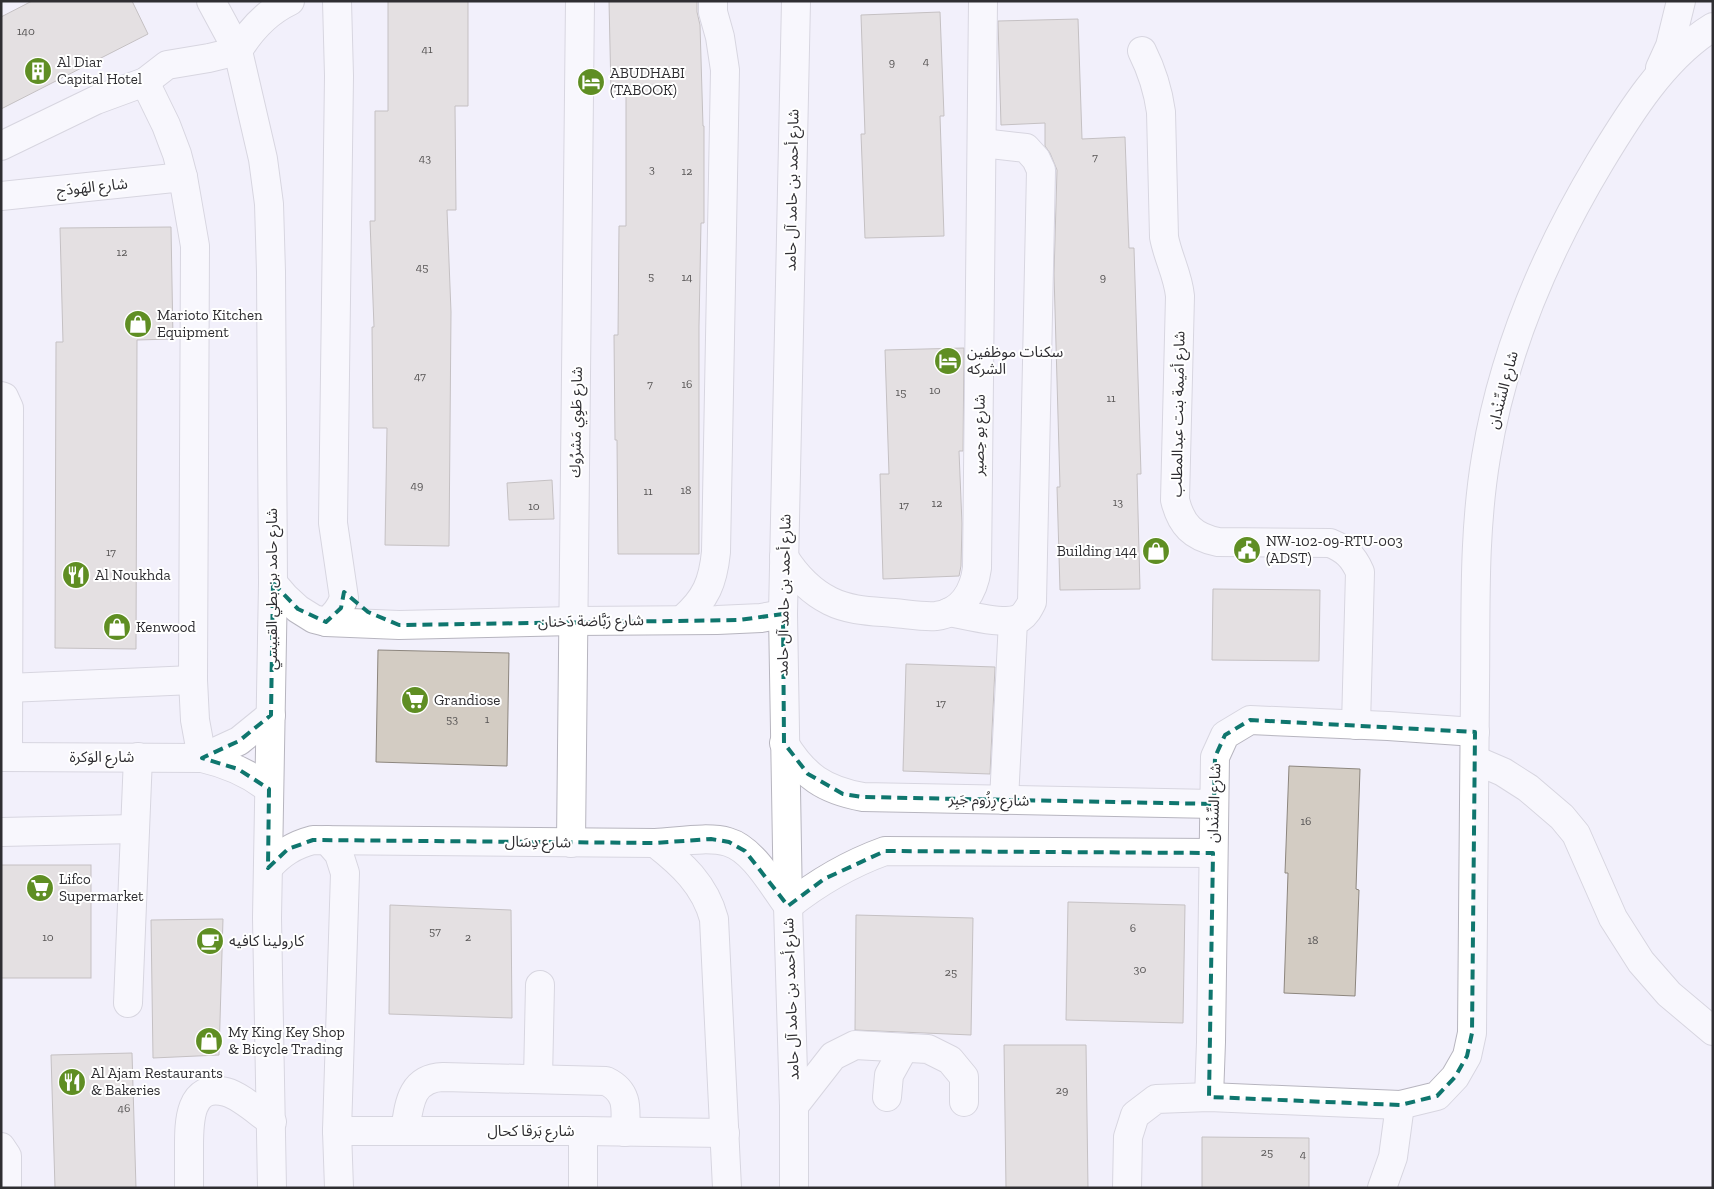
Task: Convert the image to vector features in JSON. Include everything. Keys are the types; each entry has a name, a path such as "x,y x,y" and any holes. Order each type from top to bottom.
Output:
{"street":[{"name":"شارع حامد بن بطي القبيسي","path":"211,1 238,51 263,159 269,204 273,583 267,918 272,1188"},
{"path":"1,146 96,100 145,82 167,65 238,51 246,38 265,17 276,8 290,1"},
{"path":"326,622 335,616 341,608 344,598 333,522 339,76 337,1"},
{"name":"شارع طَوِي مَشرُوك","path":"572,843 580,1"},
{"path":"683,619 704,598 714,570 716,552 725,70 720,37 713,12 713,1"},
{"name":"شارع بو حِصير","path":"949,612 961,605 970,595 976,582 977,568 984,1"},
{"name":"شارع السِّنْدان","path":"1654,83 1670,46 1681,1"},
{"name":"شارع أحمد بن حامد آل حامد","path":"793,4 782,614 794,1106 794,1188"},
{"name":"شارع السِّنْدان","path":"1128,1188 1128,1137 1135,1114 1156,1099 1209,1097 1400,1104 1436,1096 1456,1077 1467,1056 1472,1033 1476,541 1486,456 1505,375 1524,319 1546,265 1566,223 1612,144 1654,83 1678,54 1713,26"},
{"name":"شارع أمَيمة بنت عبدالمطلب","path":"1142,51 1159,97 1164,237 1168,256 1176,273 1180,296 1175,500 1178,513 1194,533 1205,539 1218,542 1330,543 1340,546 1349,553 1356,562 1360,572 1356,725"},
{"path":"145,82 166,125 177,154 195,246 193,680 195,720 202,758"},
{"path":"784,557 804,583 831,601 847,607 936,616 949,612 1006,622 1021,617 1028,611 1032,602 1041,170 1036,159 1026,148 982,143"},
{"name":"شارع الهَودَج","path":"1,196 183,177"},
{"path":"1,396 4,397 9,408 5,464 8,688 4,757"},
{"name":"شارع رَبَّاضة دَخنان","path":"273,583 298,609 314,619 326,622 399,625 683,619 739,620 782,614"},
{"name":"شارع رَبَّاضة دَخنان","path":"344,592 355,604 368,612 399,625"},
{"path":"1004,800 1014,620"},
{"path":"8,688 193,680"},
{"name":"شارع الوَكرة","path":"202,758 239,741 271,715"},
{"name":"شارع السِّنْدان","path":"1209,1097 1215,757 1225,735 1250,720 1475,732"},
{"name":"شارع رِزُوم جَبِر","path":"784,743 794,760 808,774 843,794 862,798 1214,804"},
{"name":"شارع الوَكرة","path":"4,757 202,758 238,769 269,789"},
{"path":"128,1003 138,757"},
{"path":"1475,760 1503,772 1528,788 1562,817 1576,834 1613,918 1641,962 1669,994 1713,1031"},
{"path":"1,832 135,829"},
{"name":"شارع دِسَال","path":"268,868 288,849 313,840 655,843 711,840 729,842 745,851 757,863 788,906"},
{"path":"326,840 339,854 345,873 337,1131 339,1188"},
{"path":"345,873 350,864 363,850 379,840"},
{"path":"693,877 699,856 711,840"},
{"path":"655,843 672,856 693,877 705,894 714,919 727,1188"},
{"path":"788,906 824,879 885,851 1213,853"},
{"path":"538,1079 540,985"},
{"path":"794,1106 833,1056 855,1045 928,1049 950,1060 964,1077 964,1102"},
{"path":"887,1097 889,1075 904,1048"},
{"path":"405,1131 412,1094 417,1087 430,1079 439,1077 598,1080 613,1084 619,1090 626,1104 625,1132"},
{"path":"189,1188 189,1119 194,1105 201,1096 210,1092 227,1092 272,1122"},
{"path":"1382,1188 1393,1157 1400,1104"},
{"name":"شارع بَرقا كحال","path":"337,1131 724,1133"},
{"path":"582,1188 583,1131"},
{"path":"1,1147 7,1156 7,1188"}],"highlighted area":[{"path":"273,583 298,609 326,622 341,608 344,592 368,612 399,625 739,620 783,614 784,743 808,774 843,794 863,797 1214,804 1215,757 1225,735 1250,720 1475,732 1472,1033 1467,1056 1455,1077 1437,1096 1400,1105 1209,1097 1213,853 885,851 824,879 788,906 745,851 729,842 711,839 655,843 313,840 288,849 268,868 269,789 238,769 202,758 239,741 271,715"}],"building":[{"name":"Al Diar Capital Hotel","path":"32,1 132,1 148,34 1,109 1,17"},
{"path":"388,1 468,1 468,106 455,106 456,210 447,210 451,312 449,546 385,545 387,428 373,428 372,327 374,327 370,221 375,221 375,111 388,111"},
{"path":"609,1 697,1 700,25 704,126 704,223 701,223 699,326 699,554 618,554 614,335 618,335 619,226 626,226 626,92 611,92"},
{"path":"940,12 944,116 940,116 944,236 865,238 861,134 865,134 861,15"},
{"path":"1078,19 1082,139 1125,137 1129,248 1134,248 1141,474 1137,474 1140,589 1060,590 1057,487 1060,487 1054,274 1057,170 1045,146 1045,123 1001,125 998,21"},
{"path":"171,227 173,339 137,340 136,649 55,648 56,342 63,342 60,228"},
{"path":"964,348 963,451 959,451 962,524 959,576 883,579 880,474 889,474 885,350"},
{"path":"552,480 554,519 509,520 507,483"},
{"path":"1213,589 1320,590 1319,661 1212,660"},
{"path":"378,650 509,653 507,766 376,762"},
{"path":"906,664 995,667 990,774 903,771"},
{"path":"1289,766 1360,769 1356,889 1359,890 1355,996 1284,993 1288,873 1285,873"},
{"path":"1,865 91,865 91,978 1,978"},
{"path":"1068,902 1185,905 1183,1023 1066,1020"},
{"path":"390,905 511,910 512,1018 389,1014"},
{"path":"856,915 973,918 971,1035 855,1030"},
{"path":"223,919 219,1055 153,1058 151,920"},
{"path":"1004,1045 1086,1045 1088,1188 1006,1188"},
{"path":"132,1053 136,1188 55,1188 51,1055"},
{"path":"1202,1137 1309,1138 1309,1188 1202,1188"}],"place":[{"name":"Al Diar Capital Hotel","path":"38,71"},
{"name":"ABUDHABI (TABOOK)","path":"591,82"},
{"name":"Marioto Kitchen Equipment","path":"138,324"},
{"name":"سكنات موظفين الشركه","path":"948,361"},
{"name":"NW-102-09-RTU-003 (ADST)","path":"1247,550"},
{"name":"Building 144","path":"1156,551"},
{"name":"Al Noukhda","path":"76,575"},
{"name":"Kenwood","path":"117,627"},
{"name":"Grandiose","path":"415,700"},
{"name":"Lifco Supermarket","path":"40,888"},
{"name":"كارولينا كافيه","path":"210,941"},
{"name":"My King Key Shop & Bicycle Trading","path":"209,1041"},
{"name":"Al Ajam Restaurants & Bakeries","path":"72,1082"}]}
